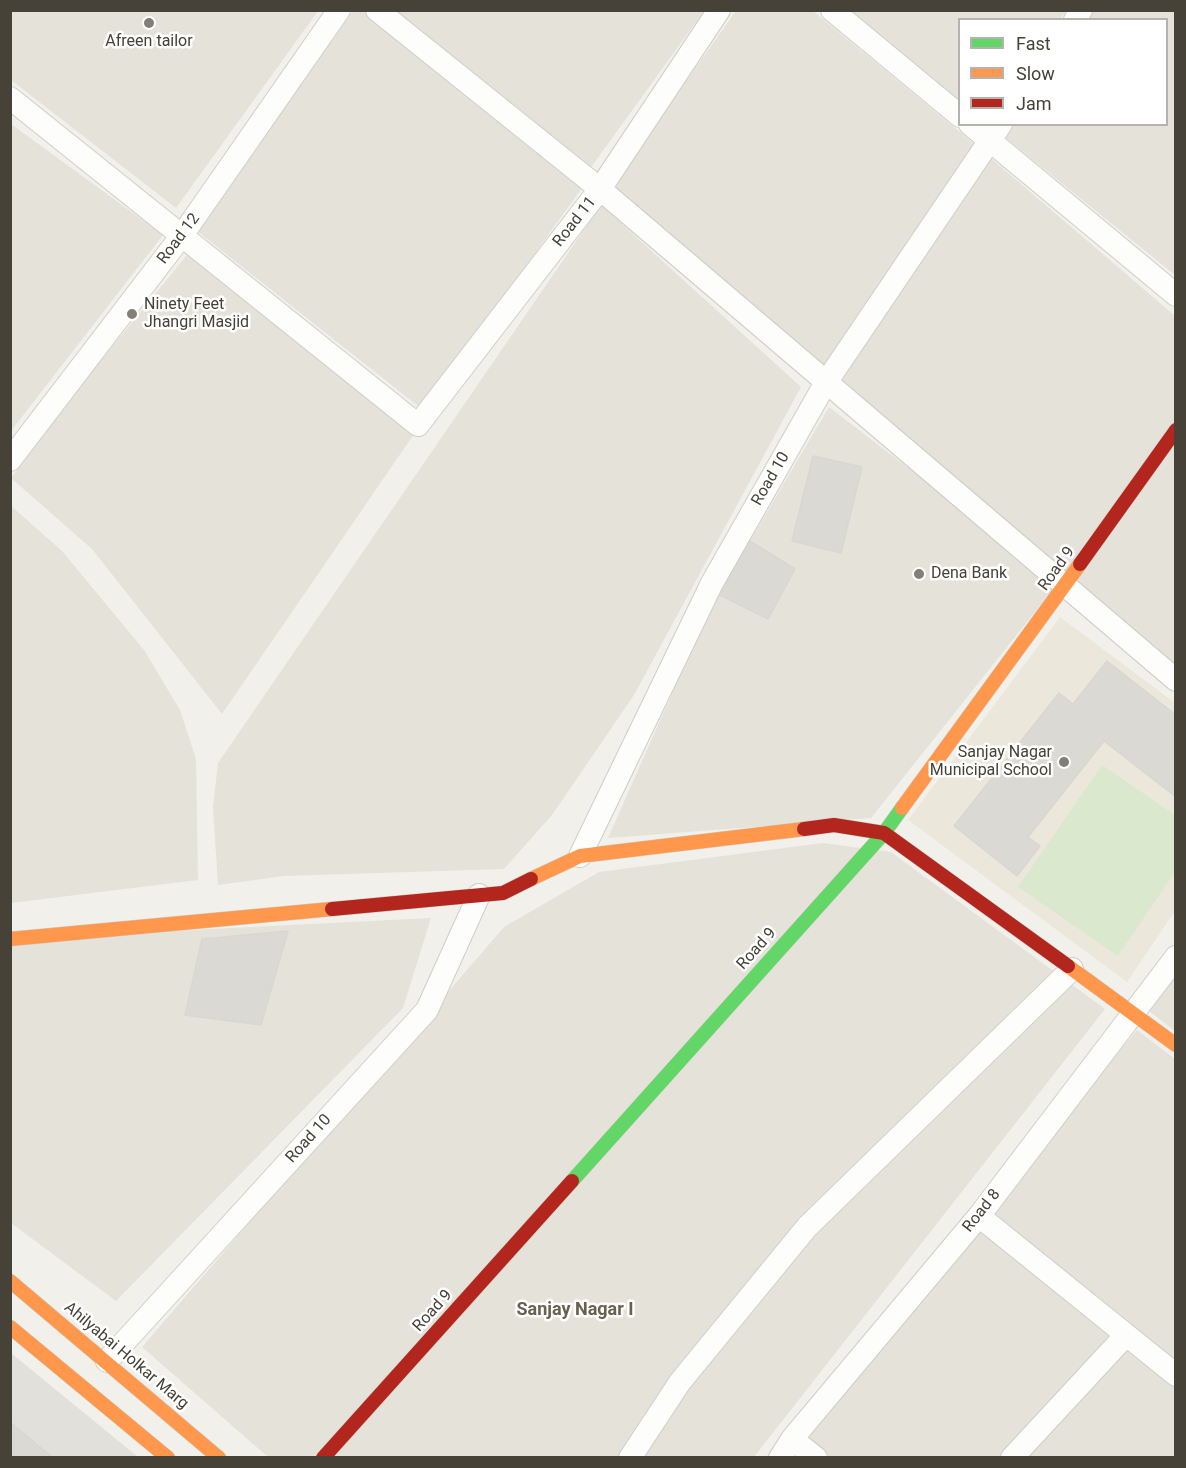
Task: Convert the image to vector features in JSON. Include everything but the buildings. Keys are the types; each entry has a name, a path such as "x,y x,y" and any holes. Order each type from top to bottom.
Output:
{"street":[{"name":"Road 12","path":"10,460 183,234 339,10"},
{"path":"377,10 600,189 825,384 1176,680"},
{"name":"Road 11","path":"183,234 418,425 600,189 719,10"},
{"path":"831,10 958,114"},
{"path":"10,98 183,234"},
{"path":"976,126 995,133 1176,296"},
{"name":"Road 10","path":"580,856 712,582 825,384 995,133"},
{"name":"Road 9","path":"323,1458 884,833 1176,430"},
{"path":"10,939 503,893 580,856 834,825 884,833 1176,1044"},
{"name":"Road 10","path":"107,1361 427,1010 479,895"},
{"name":"Road 8","path":"786,1448 979,1216 1176,957"},
{"path":"630,1458 680,1382 807,1227 1072,969"},
{"path":"979,1216 1176,1375"},
{"name":"Ahilyabai Holkar Marg","path":"10,1281 219,1458"},
{"path":"10,1327 168,1458"},
{"path":"1012,1458 1126,1335"},
{"path":"786,1448 816,1458"}],"shaded area":[{"path":"10,11 318,11 176,208 11,80"},
{"path":"353,11 364,11 584,185 423,410 197,231"},
{"path":"393,11 704,11 589,170"},
{"path":"736,11 813,11 978,147 818,380 604,196"},
{"path":"850,11 1066,11 1061,18 958,18 958,101"},
{"path":"1090,11 1175,11 1175,275 1001,134 1007,126 1168,126 1168,18 1084,18"},
{"path":"11,124 163,235 11,431"},
{"path":"986,154 1175,316 1175,422 1062,578 830,399"},
{"path":"601,205 801,387 634,695 552,815 504,869 284,876 218,885 213,807 218,763"},
{"path":"187,255 414,434 222,714 92,549 11,478 58,413"},
{"path":"829,407 1058,583 871,818 608,838 709,610"},
{"path":"1175,436 1175,675 1065,586"},
{"path":"10,505 62,551 144,650 180,710 196,759 198,880 11,903"},
{"name":"Sanjay Nagar Municipal School","path":"1060,617 1175,703 1175,911 1127,982 908,820"},
{"path":"823,843 891,852 1105,1009 754,1457 268,1457 142,1347 504,927 599,872"},
{"path":"431,918 403,1008 116,1301 11,1223 10,939"},
{"path":"1175,972 1175,1031 1148,1010"},
{"path":"1137,1030 1175,1059 1175,1457 790,1458 805,1433"},
{"path":"11,1353 138,1457 11,1457"}],"green space":[{"path":"1102,765 1175,815 1175,872 1118,956 1018,887"}],"traffic: fast":[{"path":"572,1181 884,833 902,808"}],"traffic: slow":[{"path":"902,808 1080,564"},
{"path":"531,879 580,856 804,829"},
{"path":"10,939 332,909"},
{"path":"1068,966 1176,1045"},
{"path":"10,1281 219,1458"},
{"path":"10,1327 168,1458"}],"traffic: jam":[{"path":"1080,564 1176,430"},
{"path":"804,829 834,825 884,833 1068,966"},
{"path":"332,909 503,893 531,879"},
{"path":"323,1458 572,1181"}],"place":[{"name":"Afreen tailor","path":"149,23"},
{"name":"Ninety Feet Jhangri Masjid","path":"132,314"},
{"name":"Dena Bank","path":"919,574"},
{"name":"Sanjay Nagar Municipal School","path":"1064,762"}],"district":[{"name":"Sanjay Nagar I","path":"575,1310"}]}
